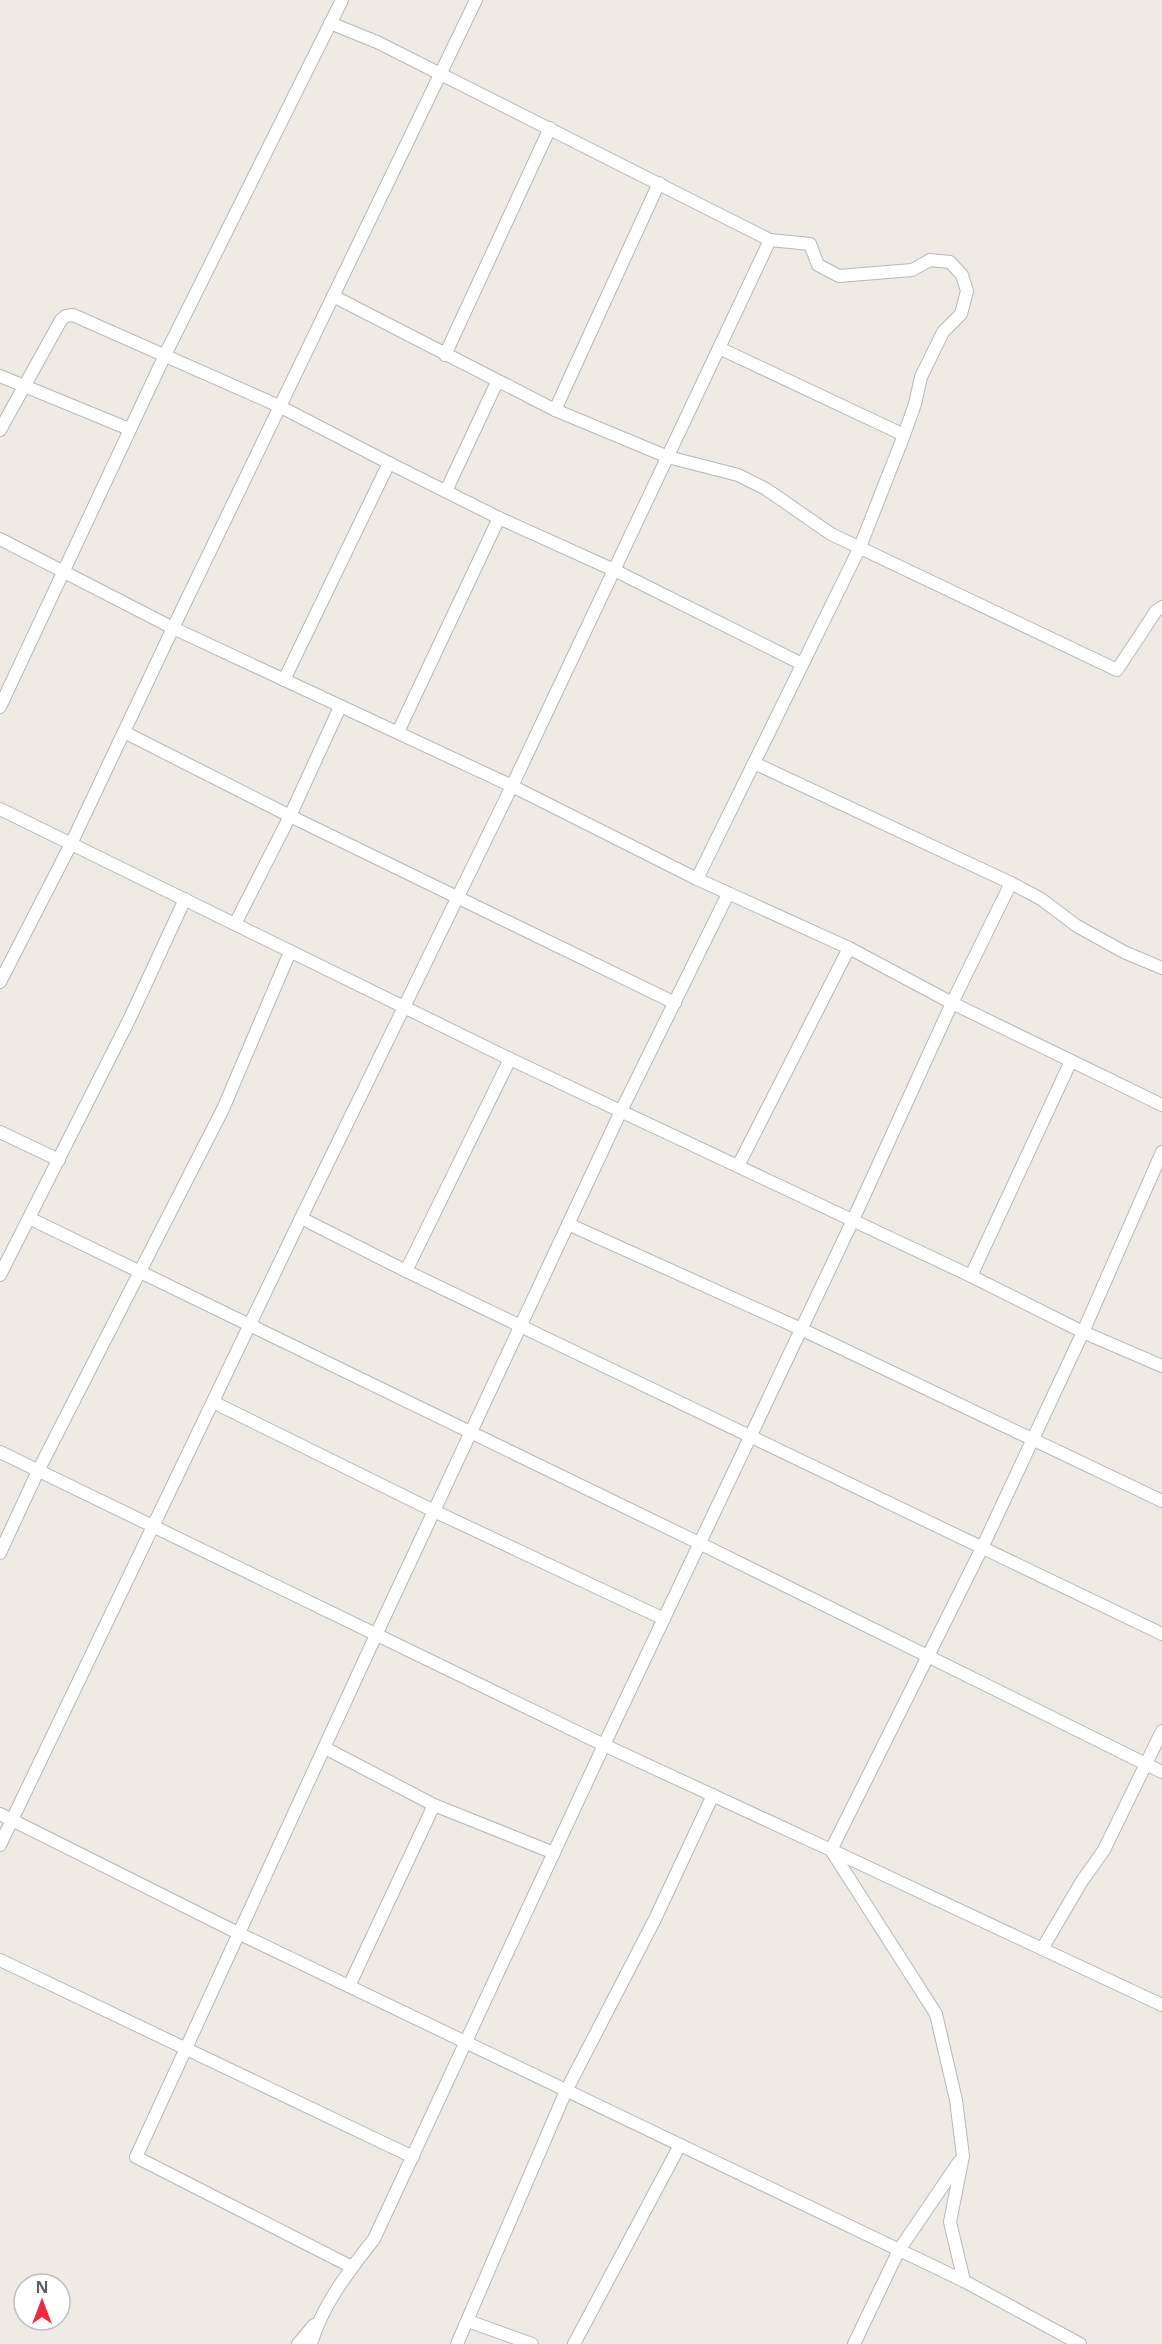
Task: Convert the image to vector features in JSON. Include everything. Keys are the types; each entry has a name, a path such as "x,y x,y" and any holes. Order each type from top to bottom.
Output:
{"street":[{"path":"0,707 129,429 342,0"},
{"path":"0,982 71,844 279,406 476,0"},
{"path":"330,23 377,42 770,240 810,244 818,265 838,276 912,270 930,260 950,262 962,275 967,291 961,314 943,332 921,377 915,404 904,435 860,548 697,879"},
{"path":"445,355 550,128"},
{"path":"555,410 659,183"},
{"path":"0,1845 301,1218 512,786 770,240"},
{"path":"333,296 555,410 668,457 738,475 766,489 831,534 1117,670 1156,611 1162,607"},
{"path":"0,430 61,320 73,315 279,406 499,518 614,570 802,664"},
{"path":"719,348 904,435"},
{"path":"0,376 129,429"},
{"path":"446,491 497,382"},
{"path":"284,680 389,463"},
{"path":"398,732 499,518"},
{"path":"0,539 173,628 512,786 728,894 849,948 952,1003 1162,1104"},
{"path":"235,924 290,816 340,707"},
{"path":"124,732 290,816 675,1003"},
{"path":"754,763 1011,883 1041,899 1077,926 1124,952 1162,968"},
{"path":"0,808 510,1059 853,1220 1083,1332 1162,1366"},
{"path":"298,2344 317,2322 352,2267 374,2239 604,1745 853,1220 952,1003 1011,883"},
{"path":"352,2267 136,2157 184,2049 240,1934 376,1635 568,1224 728,894"},
{"path":"1,1268 59,1160 130,1018 185,899"},
{"path":"738,1166 849,948"},
{"path":"0,1553 38,1470 223,1109 290,952"},
{"path":"406,1271 510,1059"},
{"path":"970,1276 1071,1060"},
{"path":"0,1132 59,1160"},
{"path":"831,1850 982,1548 1083,1332 1162,1152"},
{"path":"29,1218 138,1273 251,1325 699,1543 1162,1772"},
{"path":"301,1218 406,1271 1162,1634"},
{"path":"568,1224 801,1329 1162,1501"},
{"path":"213,1402 434,1511 664,1619"},
{"path":"0,1452 604,1745 1162,2005"},
{"path":"1042,1949 1082,1881 1104,1850 1162,1731"},
{"path":"324,1748 434,1805 554,1853"},
{"path":"457,2344 566,2091 655,1919 713,1795"},
{"path":"349,1986 434,1805"},
{"path":"0,1814 240,1934 964,2281 1080,2344"},
{"path":"831,1850 936,2014 956,2100 963,2156 950,2222 964,2281"},
{"path":"0,1960 413,2157"},
{"path":"574,2344 680,2145"},
{"path":"854,2344 899,2250 963,2156"},
{"path":"468,2321 532,2344"},
{"path":"311,2344 317,2322"}]}
